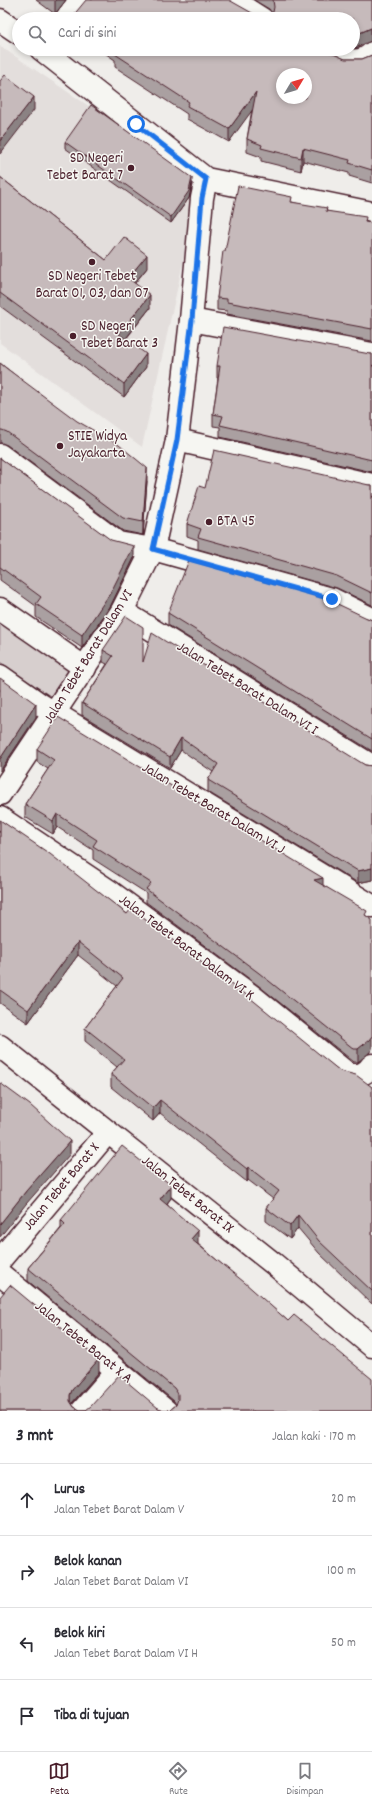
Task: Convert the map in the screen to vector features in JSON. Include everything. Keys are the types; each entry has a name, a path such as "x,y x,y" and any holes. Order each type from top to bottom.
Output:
{"street":[{"path":"71,12 80,0"},
{"path":"232,0 251,12"},
{"path":"0,20 12,28"},
{"path":"339,56 355,61 366,59 372,53"},
{"path":"52,56 206,179 372,213"},
{"name":"Jalan Tebet Barat Dalam VI","path":"0,794 122,612 153,549 177,440 192,320 202,198 206,179"},
{"path":"192,320 372,354"},
{"path":"177,440 372,484"},
{"path":"0,455 118,543 153,549 332,599 372,619"},
{"path":"0,609 84,668"},
{"name":"Jalan Tebet Barat Dalam VI I","path":"122,612 372,766"},
{"name":"Jalan Tebet Barat Dalam VI J","path":"0,676 54,712 372,906"},
{"name":"Jalan Tebet Barat Dalam VI K","path":"0,818 119,898 252,996 348,1074 357,1076 370,1068"},
{"name":"Jalan Tebet Barat IX","path":"0,1046 274,1264 369,1337"},
{"name":"Jalan Tebet Barat X","path":"0,1260 108,1132"},
{"name":"Jalan Tebet Barat X A","path":"0,1274 166,1411"},
{"path":"82,1411 117,1371"}],"shaded area":[{"name":"SD Negeri Tebet Barat 01, 03, dan 07","path":"0,46 12,54 12,56 15,56 201,182 142,447 0,343"},
{"path":"0,619 73,668 53,698 0,662"}],"building":[{"path":"86,0 229,0 250,12 76,12"},
{"path":"273,0 372,0 371,28 360,33 360,12 273,12"},
{"path":"372,55 372,170 349,163 350,160 303,148 301,158 261,148 262,145 247,139 256,92 229,129 187,106 189,102 118,56 338,56 345,59 362,59"},
{"path":"5,75 34,97 0,141 0,81"},
{"name":"SD Negeri Tebet Barat 7","path":"91,105 192,178 189,191 171,217 65,142"},
{"path":"0,177 106,260 124,237 147,255 128,278 150,295 119,334 146,354 124,384 0,293"},
{"path":"238,186 292,197 291,202 327,208 326,211 366,217 365,222 372,223 372,329 227,302 227,299 217,298 223,251 225,251"},
{"path":"223,327 372,354 372,460 220,425 223,416 213,414 220,366 217,366"},
{"name":"STIE Widya Jayakarta","path":"0,363 77,421 119,445 147,468 143,522 123,518 7,432 0,430"},
{"path":"214,450 372,485 372,593 337,576 198,537 201,529 187,524 199,486 205,488"},
{"path":"0,458 111,540 134,546 111,592 82,635 36,604 41,597 0,567"},
{"path":"189,560 327,599 372,620 372,739 168,613"},
{"path":"126,616 143,627 143,662 152,633 365,765 372,766 372,868 358,871 208,780 218,764 181,738 170,757 82,703 113,656 103,650"},
{"path":"0,678 36,704 0,759"},
{"path":"58,717 323,878 314,880 367,911 365,915 372,920 372,1036 369,1040 358,1049 354,1049 259,973 146,889 151,883 93,846 97,840 57,814 53,821 25,804 54,760 37,749"},
{"path":"0,820 50,854 127,914 131,909 244,993 340,1071 356,1075 372,1087 372,1291 319,1241 298,1215 290,1226 266,1208 279,1191 248,1167 247,1169 160,1100 153,1108 111,1074 124,1059 85,1028 123,978 78,942 28,1010 0,990"},
{"path":"0,1083 30,1105 70,1141 26,1191 0,1224"},
{"path":"122,1146 171,1185 160,1199 198,1231 191,1239 244,1282 288,1321 294,1315 372,1379 372,1411 0,1411 0,1297 10,1285 99,1359 72,1390 70,1401 74,1407 80,1410 86,1410 119,1375 158,1408 170,1410 176,1405 178,1394 174,1388 28,1268 65,1224 61,1220"}],"place":[{"name":"SD Negeri Tebet Barat 7","path":"131,168"},
{"name":"SD Negeri Tebet Barat 01, 03, dan 07","path":"92,262"},
{"name":"SD Negeri Tebet Barat 3","path":"73,336"},
{"name":"STIE Widya Jayakarta","path":"60,446"},
{"name":"BTA 45","path":"209,522"}],"route":[{"path":"136,124 206,179 202,198 192,320 177,440 153,549 332,599"}]}
